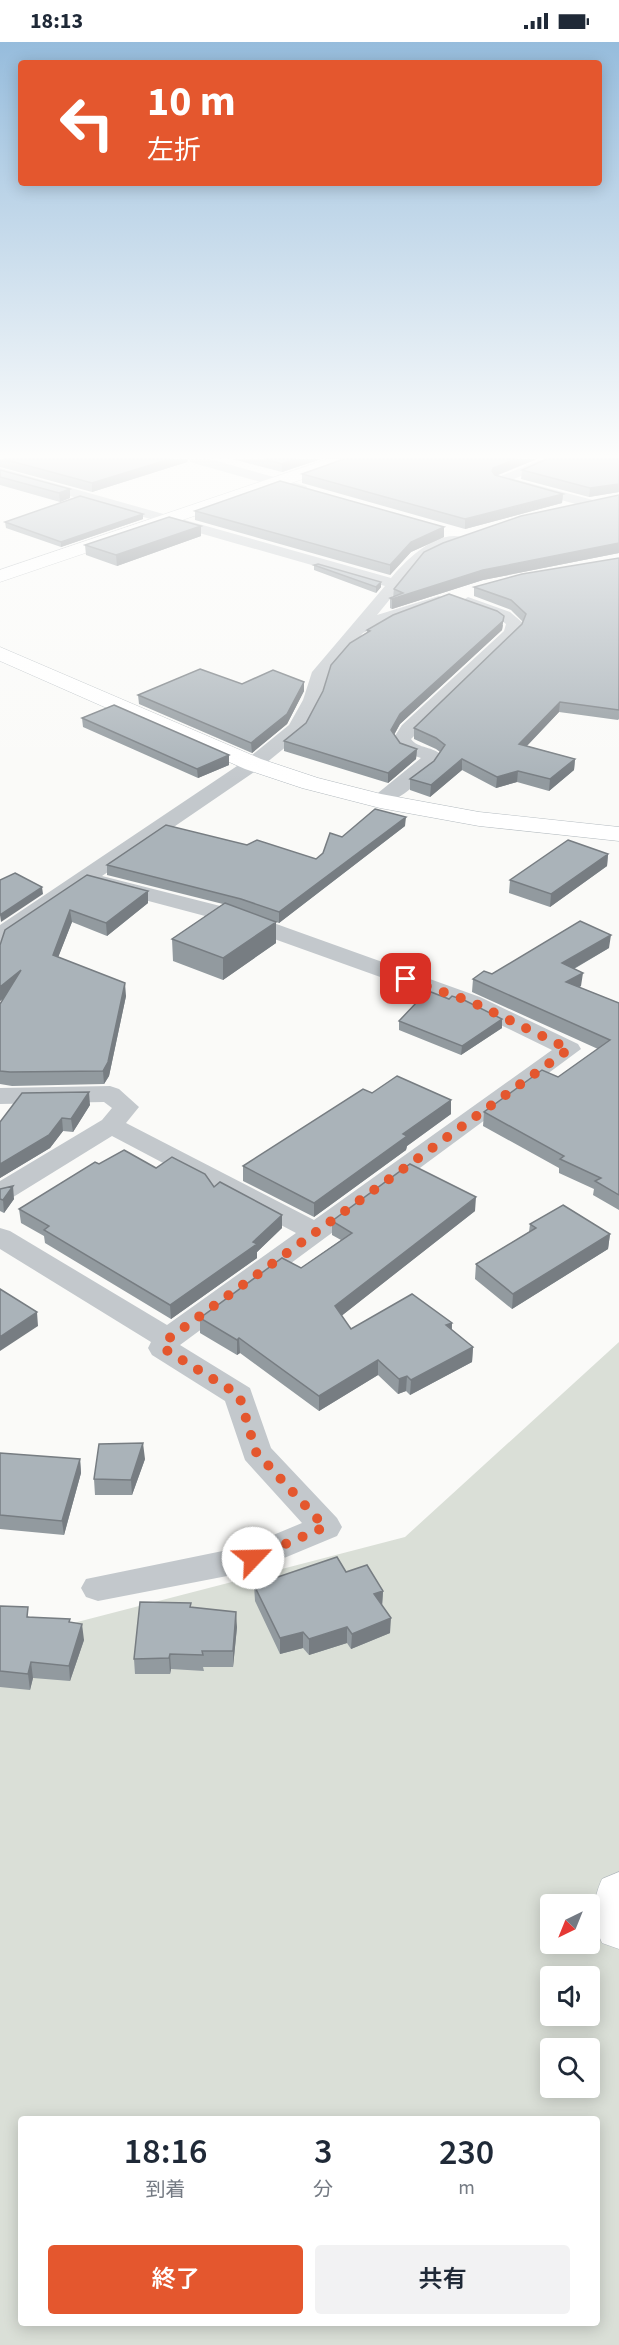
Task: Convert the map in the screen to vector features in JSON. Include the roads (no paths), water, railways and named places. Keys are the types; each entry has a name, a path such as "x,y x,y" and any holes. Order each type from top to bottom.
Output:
{"main road":[{"path":"0,576 26,566"},
{"path":"0,653 253,764 380,801 479,819 619,834"},
{"path":"619,1894 619,1927"}],"street":[{"path":"333,566 396,584"},
{"path":"0,935 253,764 297,728 312,700 321,672 410,566"},
{"path":"358,630 391,615 484,588"},
{"path":"380,801 425,766 432,756 407,747 402,739 409,729 512,633 514,623 504,615 453,597"},
{"path":"83,877 232,916 472,1002 569,1049 168,1339 163,1348 239,1395 256,1452 325,1527 253,1558 98,1588"},
{"path":"0,1096 110,1094 126,1107 111,1125 0,1193"},
{"path":"111,1125 316,1232"},
{"path":"0,1237 168,1339"}]}
